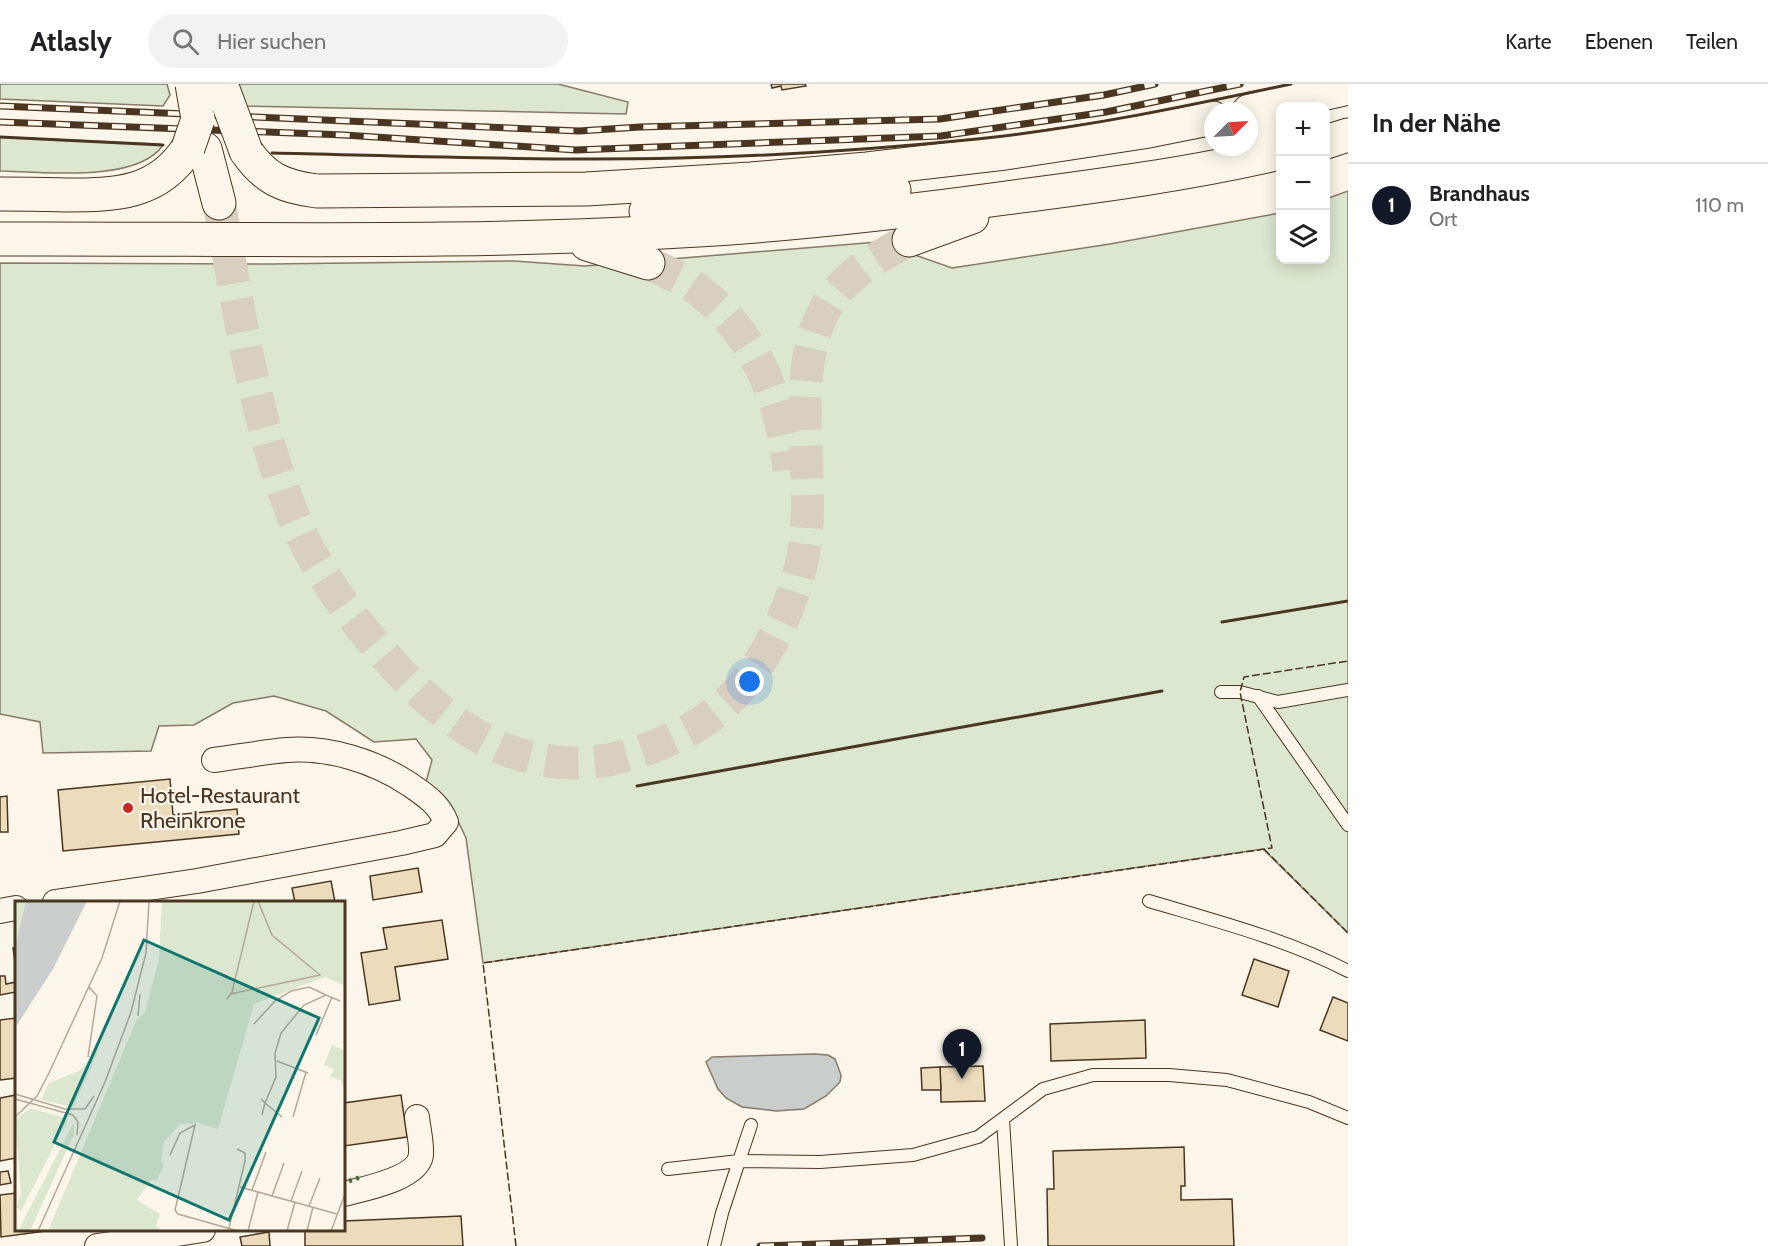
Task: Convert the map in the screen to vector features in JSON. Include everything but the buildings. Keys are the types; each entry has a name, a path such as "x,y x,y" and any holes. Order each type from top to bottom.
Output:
{"main road":[{"path":"192,84 213,143 229,202"},
{"path":"213,143 219,84"},
{"path":"1258,109 1348,88"},
{"path":"1330,116 1348,110"},
{"path":"213,143 280,183 299,189 317,191 586,189 762,178 909,164 1067,144 1204,120"},
{"path":"1258,135 1276,130"},
{"path":"1330,141 1348,135"},
{"path":"0,194 91,195 136,189 154,182 213,143"},
{"path":"0,217 460,219 663,210 904,189 1021,176 1204,146"},
{"path":"0,239 437,239 556,237 698,230 809,222 1058,192 1203,169 1276,154"},
{"path":"909,240 963,219 1058,192"},
{"path":"556,237 603,248 648,263"}],"street":[{"path":"68,901 197,881 391,845 435,835 446,822 439,807 428,796 399,778 362,761 320,751 288,750 214,760"},
{"path":"0,911 15,908"},
{"path":"345,1194 394,1179 415,1168 421,1156 417,1117"},
{"path":"97,1246 196,1231"},
{"path":"212,1231 215,1246"}],"lane":[{"path":"1221,692 1240,692 1278,702 1348,690"},
{"path":"1258,696 1348,825"},
{"path":"1149,901 1254,933 1331,962 1348,971"},
{"path":"668,1169 739,1161 820,1162 913,1155 978,1137 1043,1089 1093,1075 1169,1075 1227,1080 1309,1102 1348,1118"},
{"path":"1003,1120 1011,1246"},
{"path":"714,1246 722,1213 751,1125"}],"green space":[{"path":"0,84 167,84 170,95 163,106 0,99"},
{"path":"236,84 558,84 628,102 626,114 243,106"},
{"path":"0,137 163,145 151,157 133,165 112,170 88,173 0,171"},
{"path":"1348,191 1348,933 1263,849 483,963 466,838 450,804 426,782 432,760 416,739 374,742 326,711 274,696 233,703 194,725 159,726 151,751 43,753 40,722 0,714 0,263 271,264 514,261 585,266 878,242 952,268 1110,244 1276,214 1276,264 1330,264 1330,198"}],"shaded area":[{"path":"828,1055 835,1059 841,1075 840,1082 826,1096 804,1109 776,1111 742,1107 726,1098 718,1089 706,1062 712,1057"}],"tunnel":[{"path":"219,203 249,363 269,443 295,520 322,572 343,604 380,650 412,685 445,714 480,737 516,753 554,762 595,762 638,752 683,733 723,706 745,683 763,657 789,605 804,550 808,507 806,383 810,353 818,325 831,299 847,280 877,258 909,240"},
{"path":"648,263 697,289 735,326 750,347 762,370 780,418 789,470"}],"railway":[{"path":"0,106 579,131 640,127 940,119 1104,95 1155,84"},
{"path":"0,122 344,135 576,150 941,136 1106,112 1240,84"},
{"path":"760,1246 982,1238"}],"hedge":[{"path":"349,1181 361,1177"}],"fence":[{"path":"516,1246 483,963 1272,848 1240,692 1244,677 1348,661"},
{"path":"1264,849 1348,933"}],"wall":[{"path":"272,153 628,159 828,152 977,139 1056,129 1291,84"},
{"path":"0,137 163,145"},
{"path":"1222,622 1348,601"},
{"path":"637,786 1162,691"}],"place":[{"name":"Hotel-Restaurant Rheinkrone","path":"128,808"},
{"name":"Brandhaus","path":"962,1079"}]}
